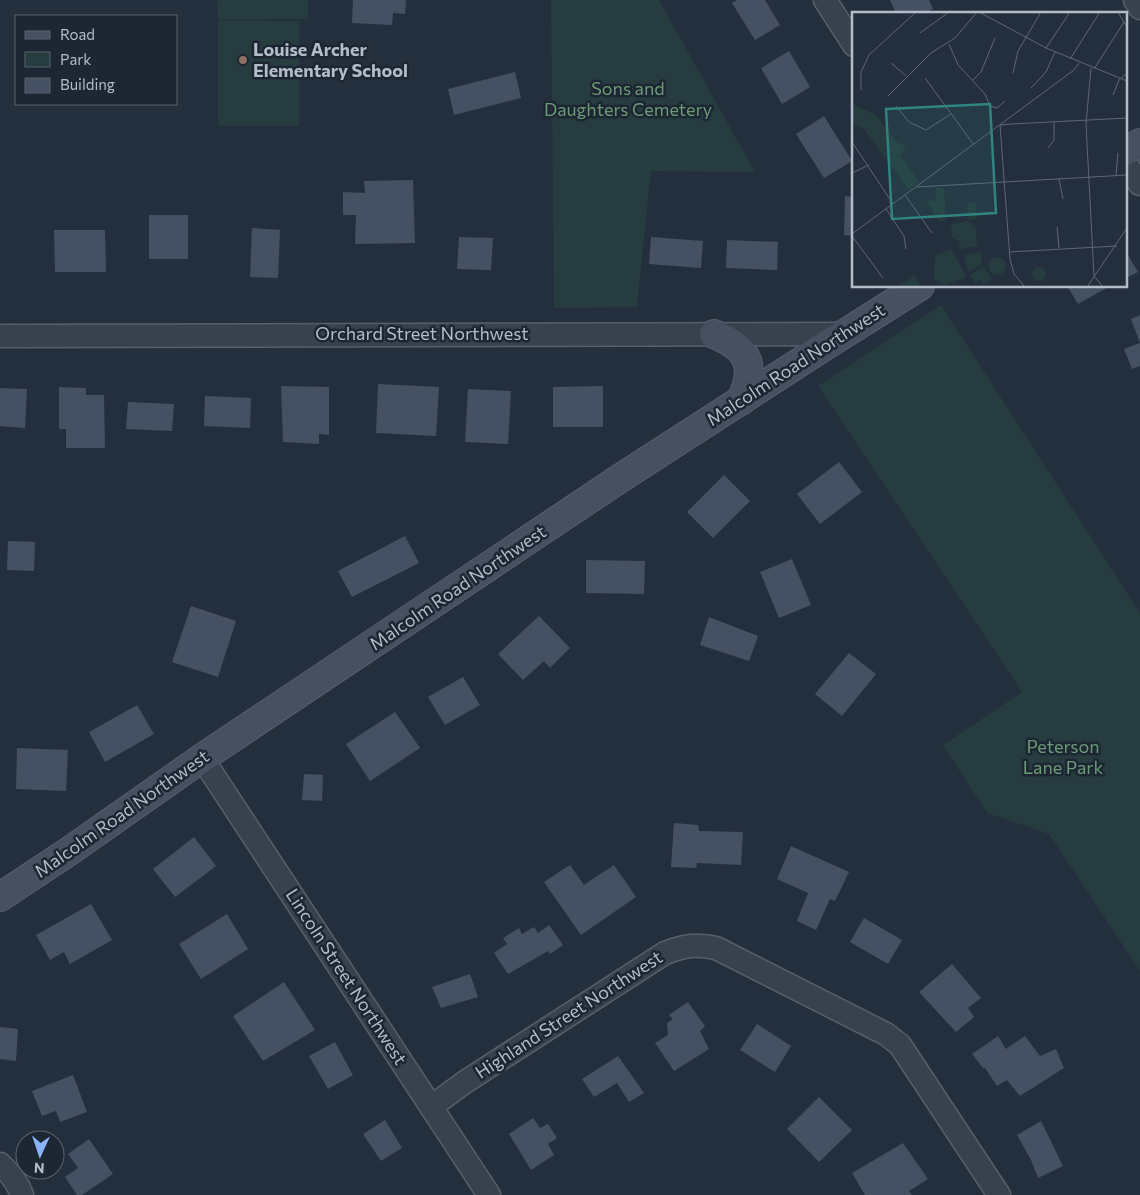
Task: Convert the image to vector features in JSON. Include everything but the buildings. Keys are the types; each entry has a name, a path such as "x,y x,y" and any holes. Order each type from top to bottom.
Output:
{"main road":[{"path":"1128,151 1140,143"},
{"name":"Malcolm Road Northwest","path":"0,897 202,758 619,479 917,288"},
{"path":"714,334 736,345 744,353 748,364 748,375 746,388 741,400"}],"street":[{"path":"825,0 852,42"},
{"path":"1135,0 1140,8"},
{"path":"1128,167 1140,184"},
{"name":"Orchard Street Northwest","path":"0,336 844,334"},
{"name":"Lincoln Street Northwest","path":"202,758 489,1195"},
{"name":"Highland Street Northwest","path":"431,1107 465,1082 665,952 681,947 698,945 716,948 886,1034 900,1045 999,1195"},
{"path":"0,1164 9,1172 22,1195"}],"green space":[{"path":"217,0 308,0 308,19 218,19"},
{"name":"Sons and Daughters Cemetery","path":"551,0 659,0 755,172 651,171 637,307 554,308"},
{"path":"218,20 299,21 299,126 218,126"},
{"name":"Peterson Lane Park","path":"941,305 1140,613 1140,971 1049,834 987,813 943,745 1022,692 818,386"}],"place":[{"name":"Louise Archer Elementary School","path":"243,60"}]}
